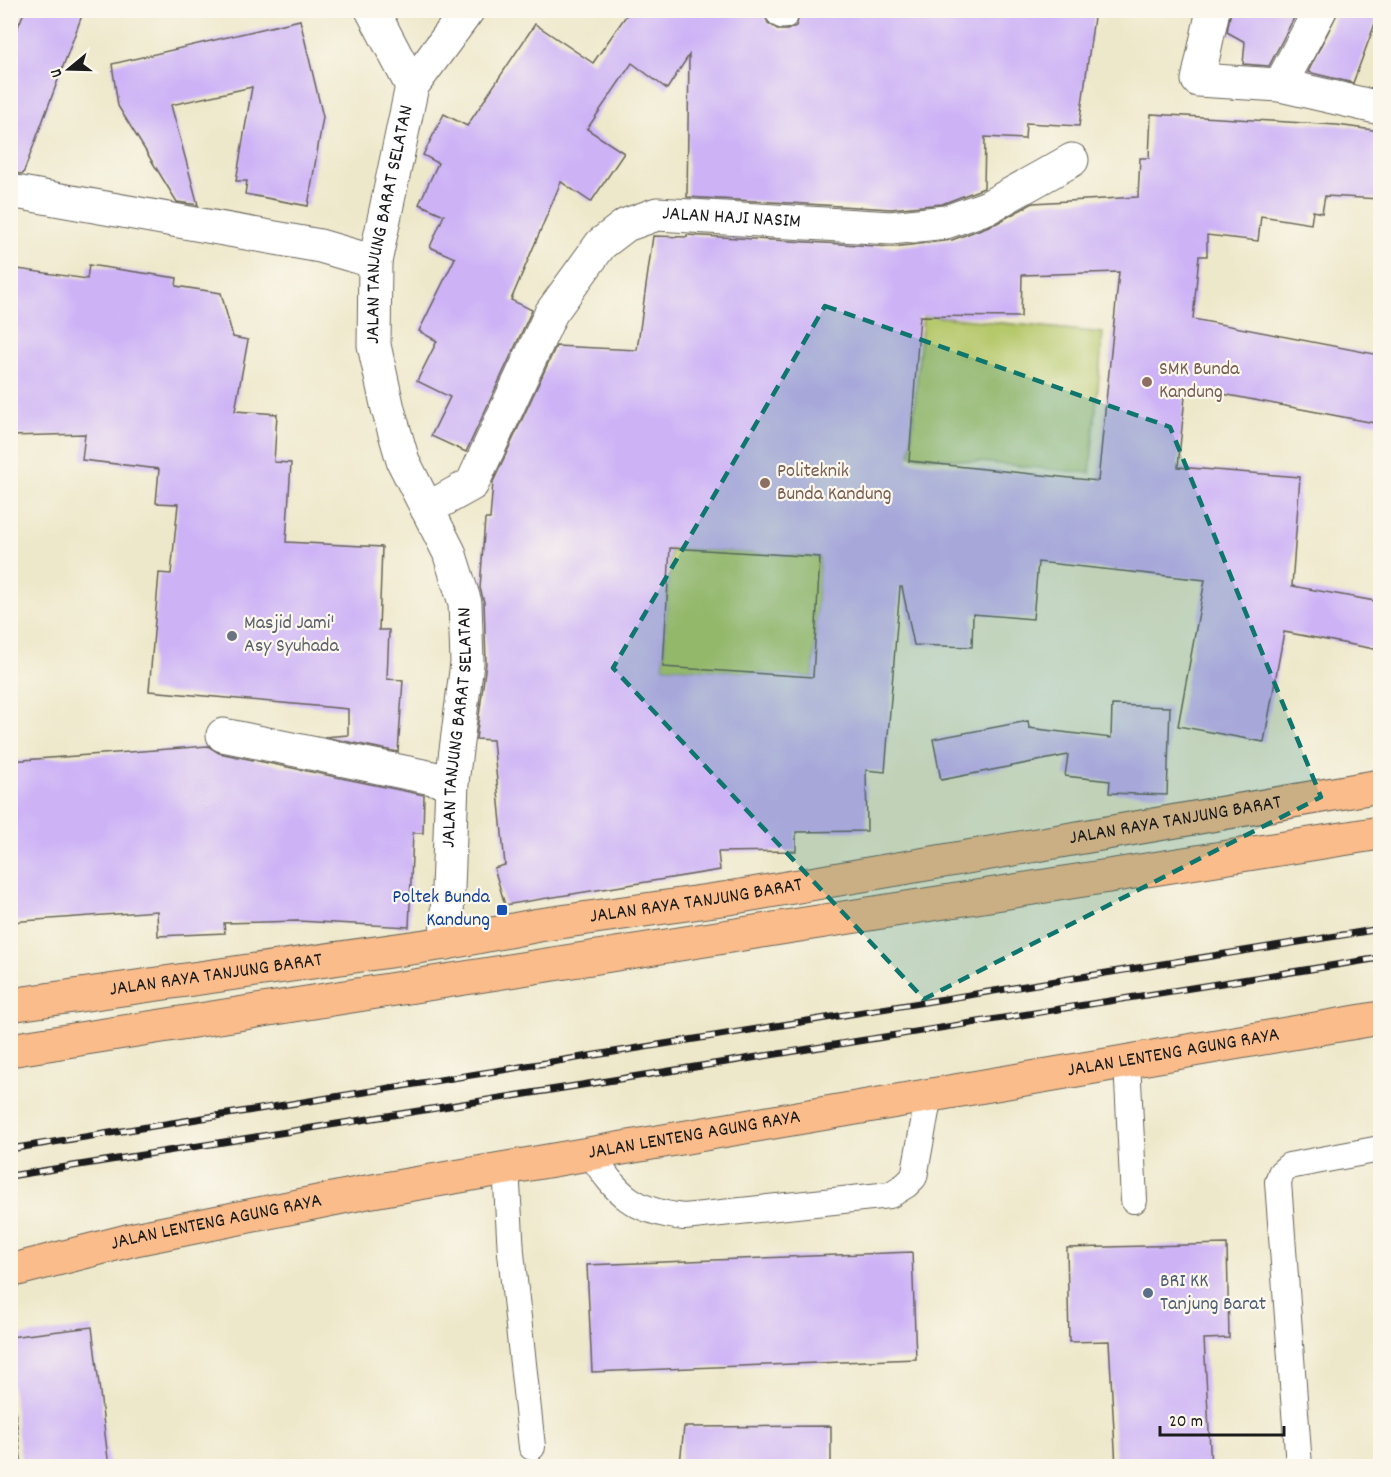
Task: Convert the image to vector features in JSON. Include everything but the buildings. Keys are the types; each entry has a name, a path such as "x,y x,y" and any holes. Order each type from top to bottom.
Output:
{"main road":[{"name":"JALAN RAYA TANJUNG BARAT","path":"10,1005 446,943 539,925 944,863 1380,786"},
{"path":"10,1050 1380,833"},
{"name":"JALAN LENTENG AGUNG RAYA","path":"10,1271 135,1239 506,1168 1380,1018"}],"street":[{"path":"372,10 412,86"},
{"name":"JALAN TANJUNG BARAT SELATAN","path":"446,943 452,782 467,663 465,603 449,552 403,460 374,345 375,262 412,86 468,10"},
{"path":"1213,10 1198,80 1280,85 1380,108"},
{"path":"1280,85 1320,10"},
{"name":"JALAN HAJI NASIM","path":"427,509 472,484 551,313 602,244 626,225 657,214 891,228 946,222 988,207 1072,160"},
{"path":"10,191 320,246 375,262"},
{"path":"224,735 452,782"}],"lane":[{"path":"1127,1062 1134,1200"},
{"path":"590,1153 613,1186 630,1202 657,1214 684,1217 890,1195 914,1177 929,1095"},
{"path":"1299,1467 1278,1182 1281,1173 1289,1166 1380,1149"},
{"path":"506,1168 511,1253 532,1448"}],"highlighted area":[{"path":"825,306 1170,427 1321,797 924,999 613,668"}],"green space":[{"path":"923,315 1103,333 1090,473 910,455"},
{"path":"670,548 820,557 813,677 663,667"}],"railway":[{"path":"10,1149 1380,929"},
{"path":"10,1176 1380,958"}],"place":[{"name":"SMK Bunda Kandung","path":"1147,382"},
{"name":"Politeknik Bunda Kandung","path":"765,483"},
{"name":"Masjid Jami' Asy Syuhada","path":"232,636"},
{"name":"Poltek Bunda Kandung","path":"502,910"},
{"name":"BRI KK Tanjung Barat","path":"1148,1293"}]}
